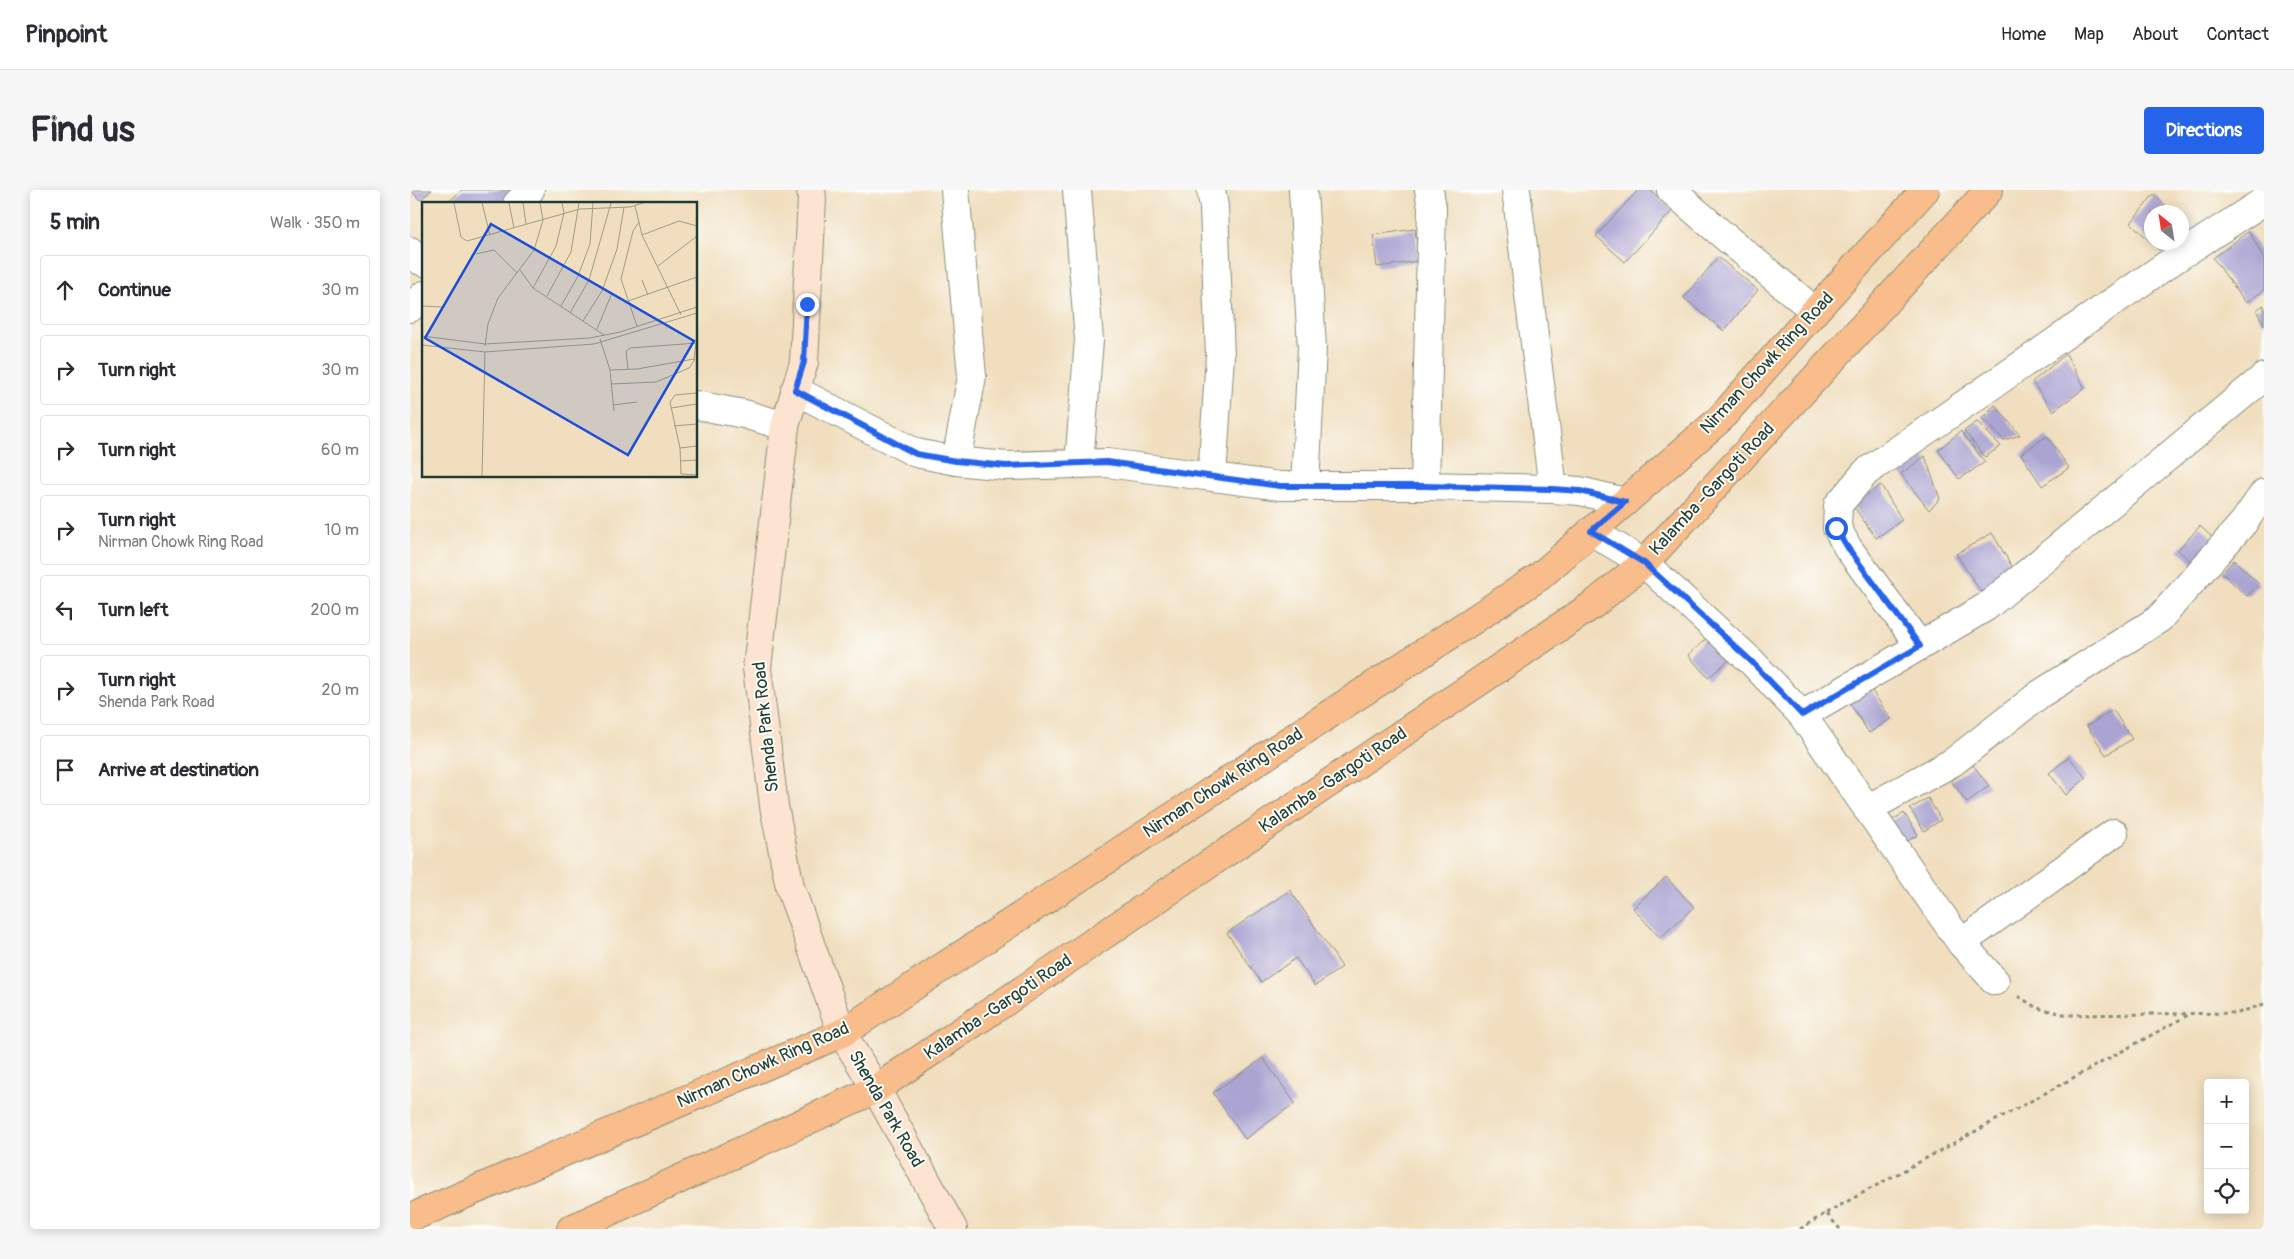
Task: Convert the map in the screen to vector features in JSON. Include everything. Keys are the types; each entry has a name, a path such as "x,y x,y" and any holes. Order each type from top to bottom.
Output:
{"main road":[{"name":"Shenda Park Road","path":"811,190 804,362 784,426 757,668 774,806 790,887 842,1033 876,1089 953,1229"},
{"name":"Nirman Chowk Ring Road","path":"410,1218 842,1033 1539,577 1720,419 1815,310 1925,190"},
{"name":"Kalamba -Gargoti Road","path":"571,1229 876,1089 1594,604 1644,563 1989,190"}],"street":[{"path":"519,202 530,190"},
{"path":"954,190 972,376 956,461"},
{"path":"1077,190 1089,340 1079,464"},
{"path":"1211,190 1214,206 1220,356 1212,477"},
{"path":"1303,190 1312,348 1305,486"},
{"path":"1425,486 1432,208 1429,190"},
{"path":"1516,190 1552,489"},
{"path":"1671,190 1815,310"},
{"path":"1920,646 1848,548 1836,528 1838,506 1850,489 1874,467 2181,255 2264,201"},
{"path":"410,251 422,261"},
{"path":"410,308 422,297"},
{"path":"1802,715 1986,607 2264,377"},
{"path":"795,390 916,454 956,461 1006,466 1107,462 1280,486 1425,486 1552,489 1580,491 1625,502"},
{"path":"698,405 744,414 784,426"},
{"path":"1867,809 1953,762 2040,694 2159,618 2244,522 2264,494"},
{"path":"1591,531 1644,563 1752,662 1802,715 1961,943 1994,981"},
{"path":"1961,943 2114,832"}],"path":[{"path":"1994,981 2037,1008 2068,1015 2238,1013 2264,1004"},
{"path":"1800,1229 2190,1014"},
{"path":"1826,1213 1840,1229"}],"building":[{"path":"411,190 432,190 420,200"},
{"path":"462,190 522,190 510,202 448,202"},
{"path":"1638,190 1650,190 1673,210 1625,262 1596,236"},
{"path":"2154,194 2164,205 2145,205"},
{"path":"2144,207 2144,236 2131,223"},
{"path":"1415,229 1419,261 1377,267 1373,235"},
{"path":"2249,231 2264,259 2264,290 2246,303 2213,258"},
{"path":"1718,257 1758,290 1724,331 1684,298"},
{"path":"2264,305 2264,325 2256,310"},
{"path":"2066,354 2085,388 2053,411 2032,382"},
{"path":"1995,405 2020,435 2004,440 1982,418"},
{"path":"1977,422 2001,446 1985,457 1964,431"},
{"path":"1961,431 1985,462 1959,479 1938,450"},
{"path":"2047,436 2069,468 2042,486 2021,454"},
{"path":"1925,456 1940,499 1929,510 1901,474"},
{"path":"1881,485 1902,520 1876,538 1852,504"},
{"path":"2200,526 2217,542 2194,565 2178,550"},
{"path":"1992,533 2014,570 1981,592 1956,554"},
{"path":"2234,560 2259,584 2247,596 2222,573"},
{"path":"1708,637 1729,660 1708,678 1688,655"},
{"path":"1870,688 1891,719 1869,733 1849,702"},
{"path":"2113,710 2132,739 2106,755 2087,726"},
{"path":"2069,757 2086,778 2066,795 2049,773"},
{"path":"1973,765 1989,786 1967,802 1951,781"},
{"path":"1928,798 1941,820 1924,831 1910,809"},
{"path":"1904,813 1918,835 1899,846 1886,824"},
{"path":"1666,877 1694,907 1660,938 1633,908"},
{"path":"1290,890 1342,967 1315,986 1296,958 1261,982 1227,933"},
{"path":"1263,1058 1295,1103 1245,1139 1213,1093"}],"route":[{"path":"807,304 804,362 795,390 916,454 956,461 1006,466 1107,462 1280,486 1425,486 1552,489 1580,491 1625,502 1591,531 1644,563 1752,662 1802,715 1920,646 1848,548 1836,528"}]}
